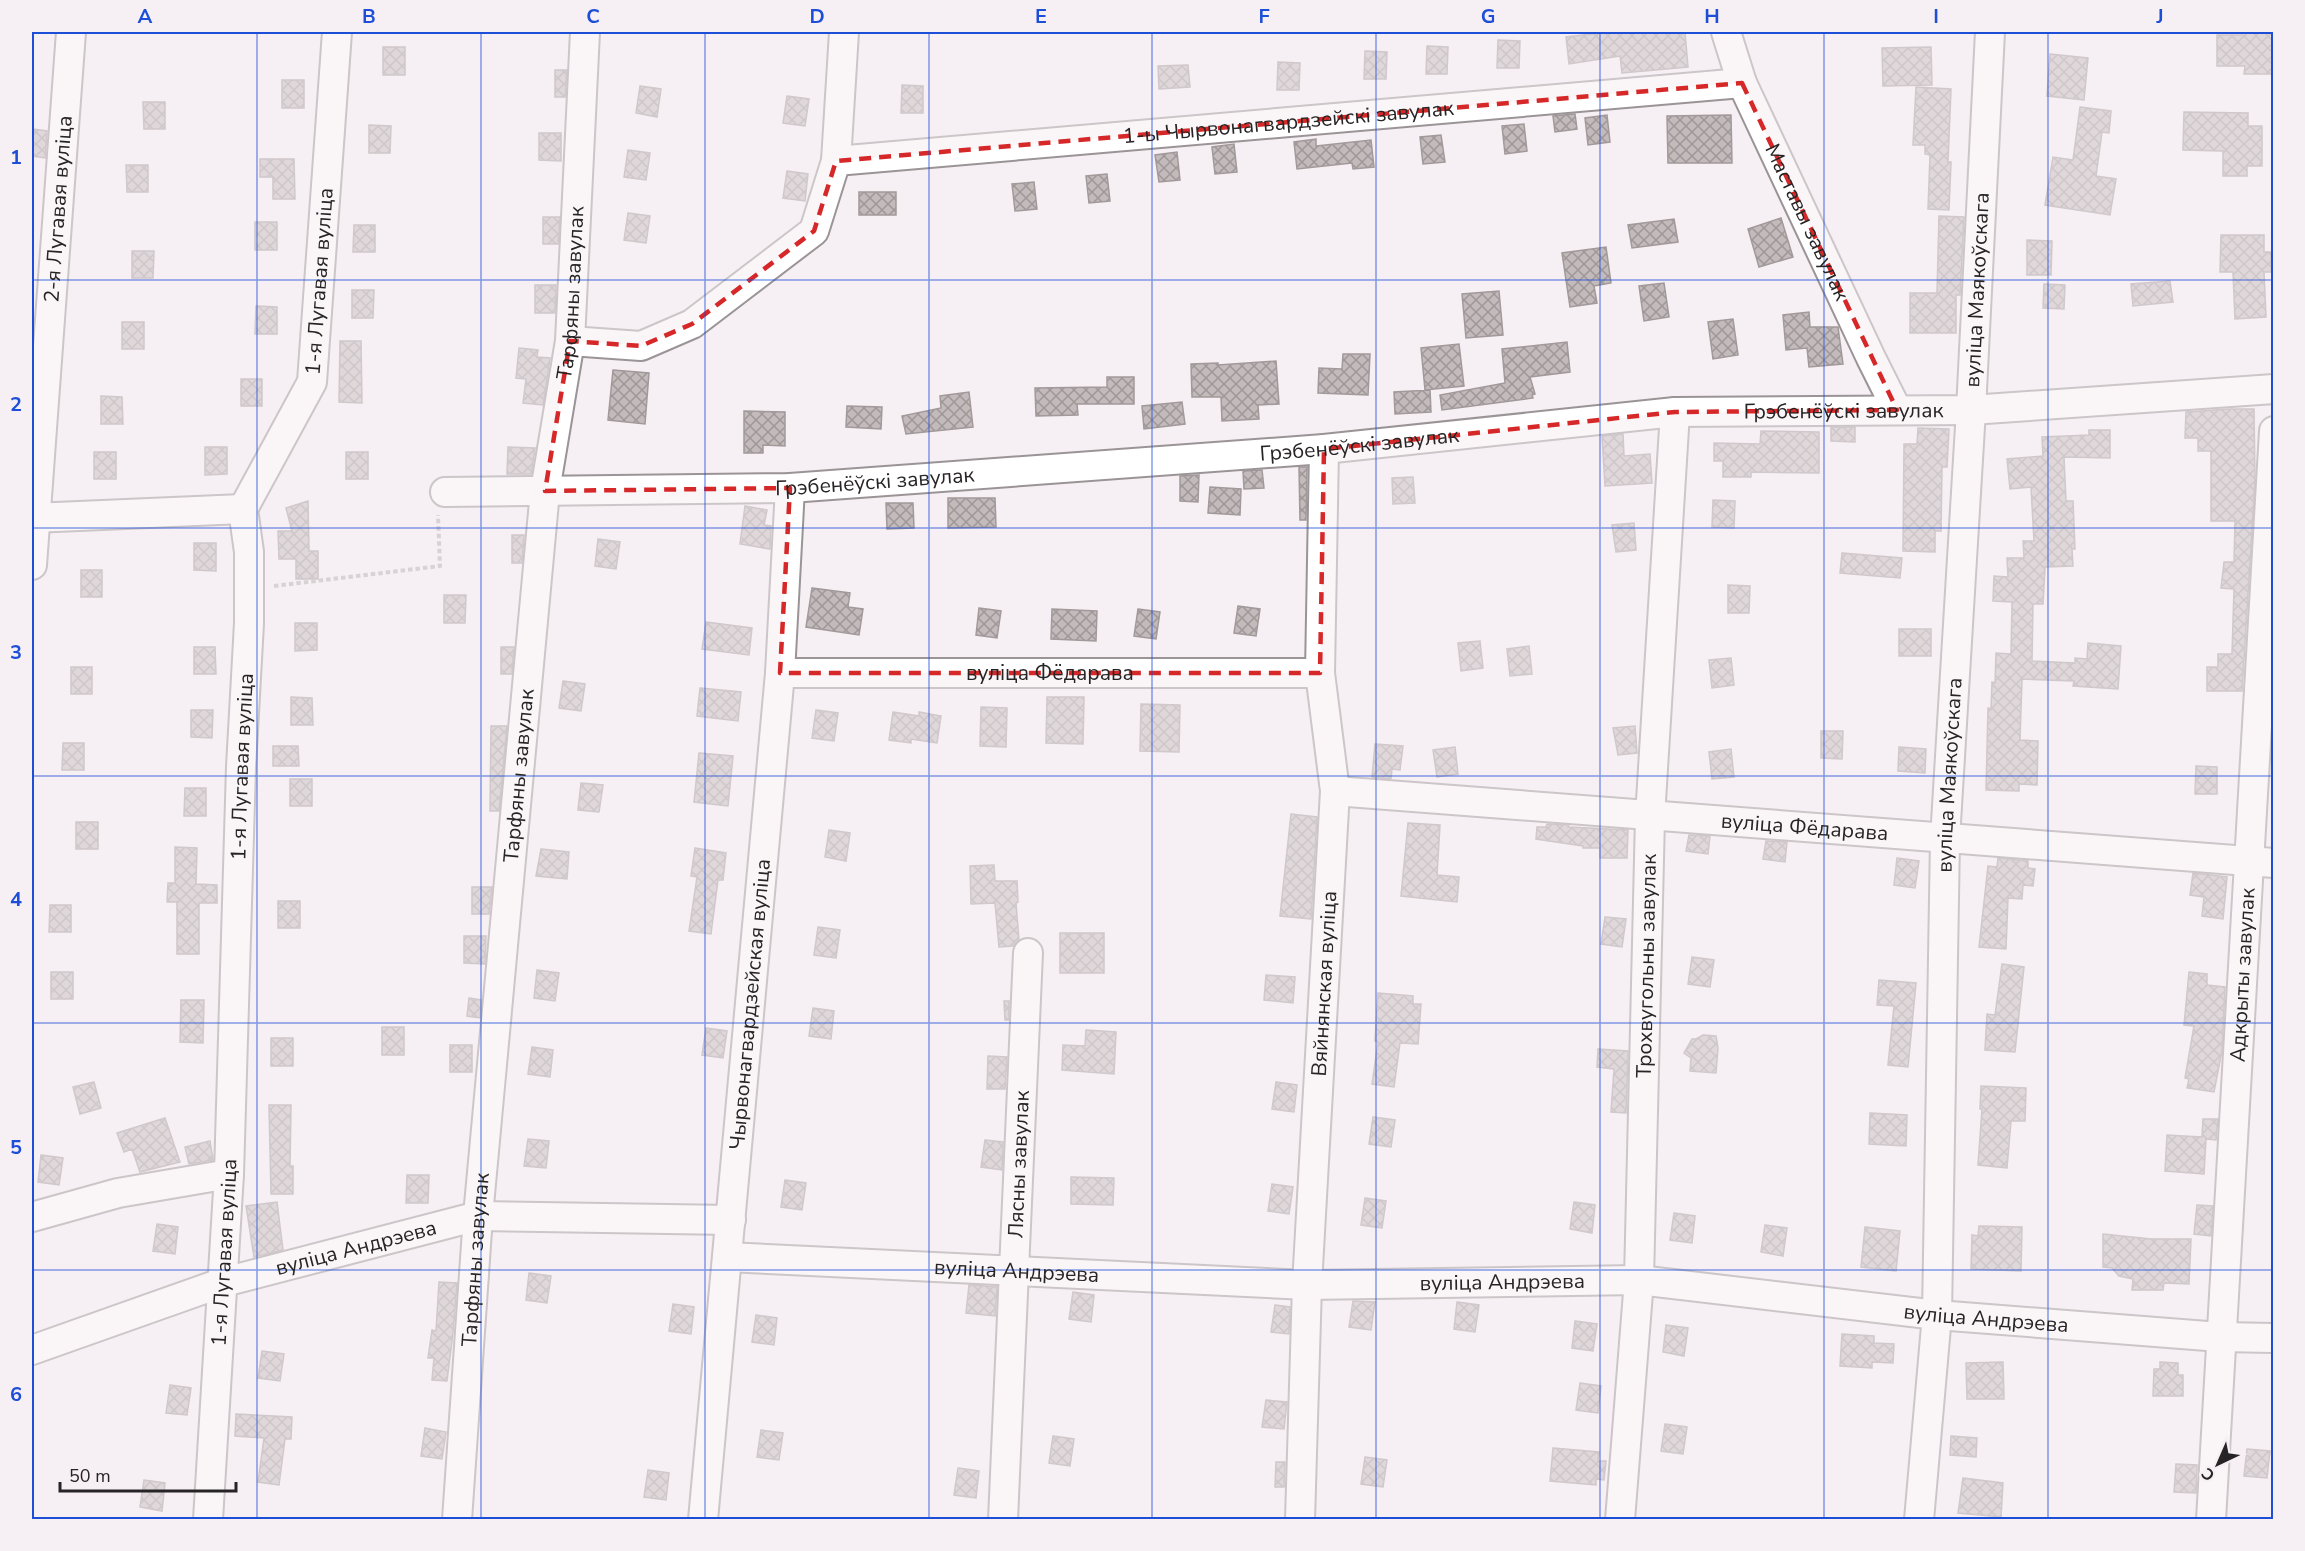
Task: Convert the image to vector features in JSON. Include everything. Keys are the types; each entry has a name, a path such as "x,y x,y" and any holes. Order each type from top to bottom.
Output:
{"street":[{"name":"2-я Лугавая вуліца","path":"32,565 33,518 71,32"},
{"name":"1-я Лугавая вуліца","path":"208,1520 230,1174 241,767 250,589 249,552 243,509 312,382 337,32"},
{"name":"Тарфяны завулак","path":"457,1520 478,1216 545,491 570,341 585,32"},
{"path":"570,341 641,346 692,324 813,231 836,161 844,32"},
{"name":"Маставы завулак","path":"1726,32 1742,83 1897,410"},
{"name":"вуліца Маякоўскага","path":"1919,1520 1937,1315 1945,839 1971,410 1990,32"},
{"name":"1-ы Чырвонагвардзейскі завулак","path":"836,161 1742,83"},
{"name":"Грэбенёўскі завулак","path":"445,492 790,488 1324,449 1676,412 1971,410 2274,389"},
{"name":"Трохвугольны завулак","path":"1620,1520 1639,1280 1650,817 1676,412"},
{"name":"Адкрыты завулак","path":"2211,1520 2220,1336 2260,862 2274,431"},
{"name":"Вяйнянская вуліца","path":"1300,1520 1307,1285 1335,791 1320,673 1324,449"},
{"name":"Чырвонагвардзейская вуліца","path":"703,1520 780,673 790,488"},
{"path":"33,518 243,509"},
{"name":"вуліца Фёдарава","path":"780,673 1320,673"},
{"name":"вуліца Фёдарава","path":"1335,791 1650,817 2260,862"},
{"name":"Лясны завулак","path":"1003,1520 1028,953"},
{"path":"32,1217 118,1193 230,1174"},
{"name":"вуліца Андрэева","path":"32,1350 224,1282 478,1216 730,1220"},
{"name":"вуліца Андрэева","path":"727,1257 1307,1285 1639,1280 1937,1315 2274,1338"}],"path":[{"path":"250,589 440,566 438,514 445,492"}],"highlighted area":[{"path":"1742,83 1897,410 1675,412 1324,449 1320,673 780,673 790,488 545,491 570,341 641,346 692,324 814,231 836,161"}],"building":[{"path":"1610,32 1685,32 1688,67 1622,73 1620,56 1569,64 1566,37"},
{"path":"2246,32 2273,32 2272,74 2244,74 2245,66 2217,66 2217,35 2246,35"},
{"path":"1498,40 1520,41 1519,68 1497,68"},
{"path":"1427,46 1448,47 1447,74 1426,74"},
{"path":"383,47 405,47 405,75 383,75"},
{"path":"1931,47 1932,85 1883,86 1882,48"},
{"path":"1365,51 1387,52 1386,79 1364,79"},
{"path":"2050,54 2088,58 2084,100 2047,96"},
{"path":"1278,62 1300,63 1299,90 1277,90"},
{"path":"1188,65 1190,87 1159,89 1158,66"},
{"path":"555,70 567,70 565,97 555,97"},
{"path":"282,80 304,80 304,108 282,108"},
{"path":"902,85 923,86 923,113 901,113"},
{"path":"640,86 661,89 657,117 636,113"},
{"path":"1916,87 1951,89 1949,210 1928,209 1930,155 1925,154 1925,145 1913,145"},
{"path":"787,96 809,99 805,126 783,123"},
{"path":"143,102 165,102 165,129 144,129"},
{"path":"2080,107 2111,111 2109,133 2102,132 2096,176 2116,179 2110,215 2045,205 2053,157 2073,160"},
{"path":"2184,112 2248,113 2248,126 2262,126 2262,166 2247,166 2247,176 2223,176 2223,151 2183,150"},
{"path":"1575,114 1577,129 1555,132 1553,116"},
{"path":"1607,115 1610,142 1588,145 1585,118"},
{"path":"1731,115 1732,163 1668,163 1667,116"},
{"path":"1524,124 1527,151 1505,154 1502,126"},
{"path":"369,125 391,126 390,153 369,153"},
{"path":"33,129 47,131 45,158 32,156"},
{"path":"539,133 561,133 561,161 539,160"},
{"path":"1441,135 1445,162 1423,164 1420,137"},
{"path":"1316,139 1316,146 1371,140 1374,167 1353,169 1352,163 1297,169 1294,142"},
{"path":"1234,144 1237,172 1215,174 1212,147"},
{"path":"628,150 650,153 646,180 624,177"},
{"path":"1177,152 1180,180 1159,182 1155,155"},
{"path":"260,159 294,159 295,199 273,199 273,177 260,177"},
{"path":"126,165 148,165 148,192 127,192"},
{"path":"787,171 808,174 805,201 783,198"},
{"path":"1107,174 1110,201 1089,203 1086,176"},
{"path":"1034,182 1037,209 1015,211 1012,184"},
{"path":"859,192 896,192 896,215 859,215"},
{"path":"628,213 650,216 646,243 624,240"},
{"path":"1939,216 1964,217 1960,295 1956,295 1956,333 1910,333 1910,293 1937,293"},
{"path":"543,217 560,217 558,244 543,244"},
{"path":"1781,218 1793,257 1759,267 1748,229"},
{"path":"1674,219 1678,242 1632,248 1628,225"},
{"path":"255,222 277,222 277,250 255,250"},
{"path":"354,225 375,225 375,252 353,252"},
{"path":"2221,235 2264,235 2264,252 2271,252 2271,272 2264,272 2266,317 2235,319 2233,272 2220,272"},
{"path":"2027,240 2052,241 2051,275 2027,275"},
{"path":"1606,247 1611,283 1594,286 1597,303 1570,307 1562,253"},
{"path":"132,251 154,251 153,278 132,278"},
{"path":"2170,281 2173,302 2133,306 2131,284"},
{"path":"1664,283 1669,317 1644,321 1639,286"},
{"path":"2044,284 2065,285 2064,309 2043,308"},
{"path":"535,285 556,285 555,313 535,313"},
{"path":"352,290 374,290 373,318 352,318"},
{"path":"1499,291 1503,335 1466,338 1462,294"},
{"path":"256,306 277,307 277,334 255,334"},
{"path":"1809,312 1810,327 1838,327 1843,364 1809,367 1807,348 1786,350 1783,315"},
{"path":"1733,319 1738,355 1713,359 1708,322"},
{"path":"122,322 144,322 144,349 122,349"},
{"path":"340,341 361,341 362,403 339,402"},
{"path":"1567,342 1570,372 1530,377 1535,394 1532,395 1533,398 1442,410 1440,395 1505,383 1502,349"},
{"path":"1459,344 1464,386 1425,390 1421,348"},
{"path":"519,348 538,350 537,357 550,358 543,405 523,403 526,379 516,378"},
{"path":"1343,354 1370,354 1368,395 1318,393 1319,368 1342,369"},
{"path":"1276,361 1279,404 1258,405 1259,419 1222,421 1221,397 1192,397 1191,364 1218,363 1218,365"},
{"path":"613,370 649,373 645,424 608,420"},
{"path":"1107,377 1134,377 1134,404 1077,404 1078,415 1036,416 1035,388 1107,387"},
{"path":"241,379 262,379 262,406 241,406"},
{"path":"1430,390 1431,412 1395,414 1394,392"},
{"path":"969,392 973,427 906,434 902,416 941,408 940,396"},
{"path":"101,396 122,397 123,424 101,424"},
{"path":"1182,402 1185,424 1144,429 1142,406"},
{"path":"847,406 882,407 881,429 846,427"},
{"path":"2254,409 2255,480 2242,691 2207,691 2207,667 2218,667 2218,654 2232,654 2234,589 2221,588 2224,562 2234,562 2235,521 2211,521 2211,451 2198,451 2198,438 2185,438 2186,412"},
{"path":"744,411 785,412 785,446 763,445 763,453 744,453"},
{"path":"1831,427 1855,427 1855,442 1831,441"},
{"path":"1918,428 1949,429 1947,467 1942,467 1941,531 1935,531 1935,552 1903,551 1904,444 1917,444"},
{"path":"2089,430 2110,430 2110,458 2064,457 2066,501 2073,501 2075,549 2072,549 2073,566 2045,567 2043,604 2033,604 2032,661 2075,663 2075,658 2087,659 2088,643 2121,646 2118,689 2073,686 2074,681 2022,679 2020,740 2038,741 2037,785 2019,784 2019,791 1986,790 1988,708 1991,709 1992,682 1995,683 1996,653 2011,654 2012,602 1993,601 1994,576 2008,577 2007,558 2024,558 2023,541 2034,541 2031,487 2010,489 2007,459 2043,456 2042,437 2089,435"},
{"path":"1761,431 1819,432 1819,473 1751,472 1751,477 1723,477 1723,461 1714,461 1714,443 1760,444"},
{"path":"1623,434 1624,456 1650,454 1652,483 1605,486 1602,436"},
{"path":"205,447 227,447 227,474 205,475"},
{"path":"508,447 535,448 531,474 507,474"},
{"path":"94,452 116,452 116,479 94,479"},
{"path":"346,452 368,452 368,479 346,479"},
{"path":"1299,467 1307,467 1306,520 1300,520"},
{"path":"1262,470 1264,488 1244,489 1243,471"},
{"path":"1199,475 1198,502 1180,501 1180,476"},
{"path":"1413,477 1415,503 1393,504 1392,478"},
{"path":"1210,487 1241,489 1240,515 1208,513"},
{"path":"948,498 995,498 996,527 948,528"},
{"path":"1713,500 1735,501 1734,528 1712,527"},
{"path":"308,501 309,551 318,551 318,579 296,579 296,559 279,559 278,531 292,531 286,508"},
{"path":"886,503 913,503 914,528 887,529"},
{"path":"745,506 767,510 764,525 771,526 770,549 740,544"},
{"path":"1634,523 1636,550 1616,552 1612,525"},
{"path":"512,535 524,535 522,563 512,563"},
{"path":"598,539 620,542 616,569 595,566"},
{"path":"194,543 216,543 216,571 194,570"},
{"path":"1842,553 1902,558 1900,578 1840,573"},
{"path":"81,570 102,570 102,597 81,597"},
{"path":"1728,585 1750,586 1749,613 1728,613"},
{"path":"812,588 850,593 848,607 863,609 859,635 806,627"},
{"path":"444,595 466,595 465,623 444,623"},
{"path":"1238,606 1260,609 1256,636 1234,633"},
{"path":"979,608 1001,611 997,638 976,635"},
{"path":"1052,609 1097,611 1096,641 1051,639"},
{"path":"1138,609 1160,612 1156,639 1134,636"},
{"path":"706,622 752,628 749,655 702,649"},
{"path":"295,623 317,623 317,650 295,651"},
{"path":"1899,629 1931,629 1931,656 1899,656"},
{"path":"1480,641 1483,668 1461,671 1458,643"},
{"path":"1529,646 1532,674 1510,676 1507,649"},
{"path":"194,647 215,647 216,674 194,674"},
{"path":"501,647 514,647 512,674 501,674"},
{"path":"1731,658 1734,685 1712,688 1709,660"},
{"path":"71,667 92,667 92,694 71,694"},
{"path":"563,681 585,684 581,711 559,708"},
{"path":"700,688 741,692 738,721 697,716"},
{"path":"291,697 312,698 313,725 291,725"},
{"path":"1047,697 1084,697 1083,744 1046,743"},
{"path":"1141,704 1180,705 1179,752 1140,751"},
{"path":"981,707 1007,708 1006,747 980,746"},
{"path":"191,710 213,710 212,738 191,737"},
{"path":"816,710 838,713 834,741 812,738"},
{"path":"893,712 919,716 919,712 941,716 937,743 911,739 911,743 889,740"},
{"path":"491,726 507,726 499,811 490,811"},
{"path":"1635,726 1637,753 1618,755 1613,728"},
{"path":"1821,731 1843,731 1842,759 1821,758"},
{"path":"63,743 84,743 84,770 62,770"},
{"path":"1375,744 1403,746 1400,770 1392,769 1391,779 1372,777"},
{"path":"273,746 298,746 299,766 273,766"},
{"path":"1455,747 1458,774 1437,777 1433,750"},
{"path":"1899,747 1926,749 1925,773 1898,771"},
{"path":"1731,749 1734,777 1712,779 1709,752"},
{"path":"699,753 733,756 728,806 694,802"},
{"path":"2196,766 2217,767 2217,794 2195,794"},
{"path":"290,779 312,779 312,806 290,806"},
{"path":"581,783 603,785 599,812 578,810"},
{"path":"185,788 206,788 206,816 184,816"},
{"path":"1291,814 1317,817 1311,919 1280,916"},
{"path":"76,822 98,822 98,849 76,849"},
{"path":"1408,823 1440,825 1437,875 1459,877 1457,902 1401,896"},
{"path":"1547,824 1628,830 1627,858 1600,858 1600,848 1583,848 1583,846 1536,839 1537,827 1546,827"},
{"path":"829,830 850,833 846,861 825,857"},
{"path":"1689,835 1710,836 1708,854 1686,851"},
{"path":"1766,841 1787,842 1785,862 1763,859"},
{"path":"175,847 197,848 196,884 217,885 217,903 199,903 199,954 177,954 177,902 167,902 168,883 175,883"},
{"path":"695,848 726,853 723,880 718,880 711,934 689,931 697,877 691,876"},
{"path":"541,849 569,852 567,879 536,876"},
{"path":"1897,858 1919,861 1915,888 1894,885"},
{"path":"1998,858 2028,861 2028,868 2035,869 2033,886 2023,885 2022,899 2008,898 2006,949 1979,947 1988,866 1997,867"},
{"path":"994,865 995,881 1017,881 1019,940 1013,946 999,947 995,903 971,904 970,866"},
{"path":"2193,873 2227,877 2223,919 2202,916 2204,897 2190,895"},
{"path":"472,887 492,887 489,914 472,914"},
{"path":"278,901 300,901 300,928 278,928"},
{"path":"50,905 71,905 71,932 49,932"},
{"path":"1605,917 1626,919 1622,947 1601,944"},
{"path":"818,927 840,930 836,958 814,955"},
{"path":"1060,933 1104,933 1104,973 1060,973"},
{"path":"464,936 486,936 485,964 464,963"},
{"path":"1692,957 1714,960 1710,987 1688,984"},
{"path":"2002,964 2024,967 2015,1052 1985,1050 1987,1014 1995,1015"},
{"path":"537,970 559,973 555,1001 534,998"},
{"path":"51,972 73,972 73,999 51,999"},
{"path":"2189,972 2207,974 2207,985 2225,987 2222,1051 2214,1092 2187,1088 2189,1079 2185,1078 2194,1026 2184,1025"},
{"path":"1266,975 1295,977 1293,1003 1264,1000"},
{"path":"1879,980 1916,983 1908,1067 1888,1065 1894,1006 1877,1005"},
{"path":"1378,993 1413,996 1413,1004 1421,1004 1418,1044 1400,1043 1394,1087 1372,1084 1378,1042 1375,1041"},
{"path":"469,998 481,1000 480,1018 467,1016"},
{"path":"181,1000 204,1000 203,1043 180,1042"},
{"path":"1004,1001 1009,1001 1009,1020 1005,1020"},
{"path":"813,1008 834,1011 831,1039 809,1036"},
{"path":"382,1027 404,1027 404,1055 382,1055"},
{"path":"706,1028 727,1031 723,1058 702,1055"},
{"path":"1086,1030 1116,1032 1114,1074 1062,1070 1063,1045 1085,1046"},
{"path":"1703,1035 1716,1036 1718,1048 1716,1073 1690,1071 1691,1058 1684,1053 1692,1039"},
{"path":"271,1038 293,1038 293,1066 271,1066"},
{"path":"450,1045 472,1045 472,1072 450,1072"},
{"path":"532,1047 553,1050 550,1077 528,1074"},
{"path":"1598,1049 1628,1051 1626,1113 1611,1112 1614,1069 1597,1067"},
{"path":"988,1056 1007,1057 1005,1089 987,1089"},
{"path":"94,1082 101,1108 80,1114 73,1087"},
{"path":"1276,1082 1297,1085 1294,1112 1272,1109"},
{"path":"1981,1086 2026,1088 2025,1121 2011,1121 2007,1168 1978,1165 1982,1109 1980,1109"},
{"path":"269,1105 291,1105 290,1166 293,1166 293,1194 271,1194"},
{"path":"1870,1113 1907,1115 1906,1146 1869,1144"},
{"path":"1373,1117 1395,1120 1391,1147 1369,1144"},
{"path":"165,1118 180,1162 140,1172 132,1149 124,1152 117,1133"},
{"path":"2203,1119 2218,1119 2216,1140 2206,1139 2204,1174 2165,1171 2167,1135 2202,1137"},
{"path":"528,1139 549,1141 546,1168 524,1166"},
{"path":"985,1140 1003,1142 1002,1170 981,1167"},
{"path":"210,1141 213,1160 189,1164 185,1147"},
{"path":"41,1155 63,1158 59,1185 38,1182"},
{"path":"407,1175 429,1175 428,1203 406,1203"},
{"path":"1071,1177 1114,1178 1113,1205 1071,1204"},
{"path":"785,1180 806,1183 802,1210 781,1207"},
{"path":"1272,1184 1293,1187 1289,1214 1268,1211"},
{"path":"1365,1198 1386,1201 1382,1228 1361,1225"},
{"path":"277,1202 283,1250 254,1257 246,1206"},
{"path":"1574,1202 1595,1205 1592,1233 1570,1229"},
{"path":"2197,1205 2213,1206 2211,1236 2194,1234"},
{"path":"1674,1213 1695,1216 1692,1243 1670,1240"},
{"path":"157,1224 178,1227 175,1254 153,1251"},
{"path":"1765,1225 1787,1228 1783,1256 1761,1252"},
{"path":"1979,1226 2022,1227 2021,1271 1971,1269 1972,1235 1978,1236"},
{"path":"1865,1227 1900,1231 1896,1271 1861,1267"},
{"path":"2103,1234 2151,1239 2191,1239 2189,1284 2164,1283 2163,1290 2132,1290 2133,1279 2119,1276 2112,1268 2103,1267"},
{"path":"529,1273 551,1276 547,1303 526,1300"},
{"path":"439,1282 457,1283 447,1381 432,1380 434,1358 428,1358 432,1330 436,1331"},
{"path":"969,1285 997,1287 995,1316 966,1313"},
{"path":"1073,1292 1094,1295 1091,1322 1069,1319"},
{"path":"1353,1301 1375,1302 1371,1330 1349,1327"},
{"path":"1457,1302 1479,1305 1475,1332 1454,1329"},
{"path":"673,1304 694,1307 691,1334 669,1331"},
{"path":"1275,1305 1290,1307 1289,1334 1271,1332"},
{"path":"756,1315 777,1318 774,1345 752,1342"},
{"path":"1575,1321 1597,1324 1593,1351 1572,1348"},
{"path":"1666,1325 1688,1328 1684,1356 1663,1352"},
{"path":"1842,1334 1874,1336 1874,1343 1894,1344 1893,1363 1872,1362 1872,1368 1840,1366"},
{"path":"262,1351 284,1354 280,1381 258,1378"},
{"path":"2003,1362 2004,1399 1967,1399 1966,1363"},
{"path":"2160,1362 2178,1363 2178,1375 2183,1375 2183,1396 2153,1396 2154,1369 2160,1369"},
{"path":"1580,1383 1601,1386 1598,1413 1576,1410"},
{"path":"170,1385 191,1388 187,1415 166,1413"},
{"path":"1266,1400 1287,1402 1284,1429 1262,1427"},
{"path":"236,1414 292,1417 291,1439 285,1439 279,1485 258,1482 264,1438 235,1436"},
{"path":"1665,1424 1687,1427 1683,1454 1661,1451"},
{"path":"425,1428 446,1432 442,1459 421,1456"},
{"path":"761,1430 783,1433 779,1460 757,1457"},
{"path":"1053,1436 1074,1439 1070,1466 1049,1463"},
{"path":"1951,1436 1977,1438 1976,1457 1950,1455"},
{"path":"1553,1448 1599,1452 1598,1461 1606,1461 1604,1480 1596,1479 1596,1485 1550,1481"},
{"path":"2247,1449 2270,1451 2267,1478 2244,1476"},
{"path":"1365,1457 1387,1460 1383,1487 1361,1484"},
{"path":"1276,1462 1285,1462 1284,1487 1275,1487"},
{"path":"2176,1464 2197,1465 2196,1493 2174,1492"},
{"path":"958,1468 979,1471 976,1498 954,1495"},
{"path":"648,1470 669,1473 666,1500 644,1497"},
{"path":"1963,1478 2003,1483 2001,1517 1958,1513"},
{"path":"144,1480 165,1483 162,1511 140,1507"}]}
